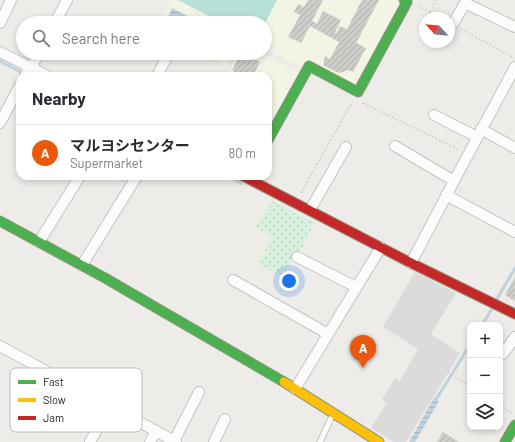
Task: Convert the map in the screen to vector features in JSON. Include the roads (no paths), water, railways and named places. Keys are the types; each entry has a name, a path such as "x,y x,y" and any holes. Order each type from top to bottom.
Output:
{"street":[{"path":"0,22 11,0"},
{"path":"59,16 67,0"},
{"path":"272,133 308,66 356,95 406,1"},
{"path":"455,20 465,3 515,27"},
{"path":"0,52 28,70 34,60"},
{"path":"159,72 165,60"},
{"path":"411,262 515,67"},
{"path":"0,123 16,93"},
{"path":"434,115 515,148"},
{"path":"395,146 454,181"},
{"path":"310,210 346,147"},
{"path":"39,242 78,180"},
{"path":"82,266 135,180"},
{"path":"252,180 515,314"},
{"path":"446,195 515,232"},
{"path":"0,221 105,278 296,390 379,442"},
{"path":"296,390 381,247"},
{"path":"297,257 356,288"},
{"path":"233,280 328,334"},
{"path":"503,353 515,337"},
{"path":"0,346 40,368"},
{"path":"142,423 175,441 199,392"},
{"path":"214,442 226,419"},
{"path":"505,442 515,425"},
{"path":"150,442 156,431"},
{"path":"90,442 96,432"}],"lane":[{"path":"320,442 334,413"}],"water":[{"path":"172,8 187,16 168,16"},
{"path":"434,398 439,401 415,442 409,442"}],"waterway":[{"path":"0,61 21,72"},
{"path":"235,180 241,183"},
{"path":"497,299 515,268"},
{"path":"484,322 493,307"},
{"path":"435,401 467,350"}],"place":[{"name":"マルヨシセンター","path":"363,368"}]}
